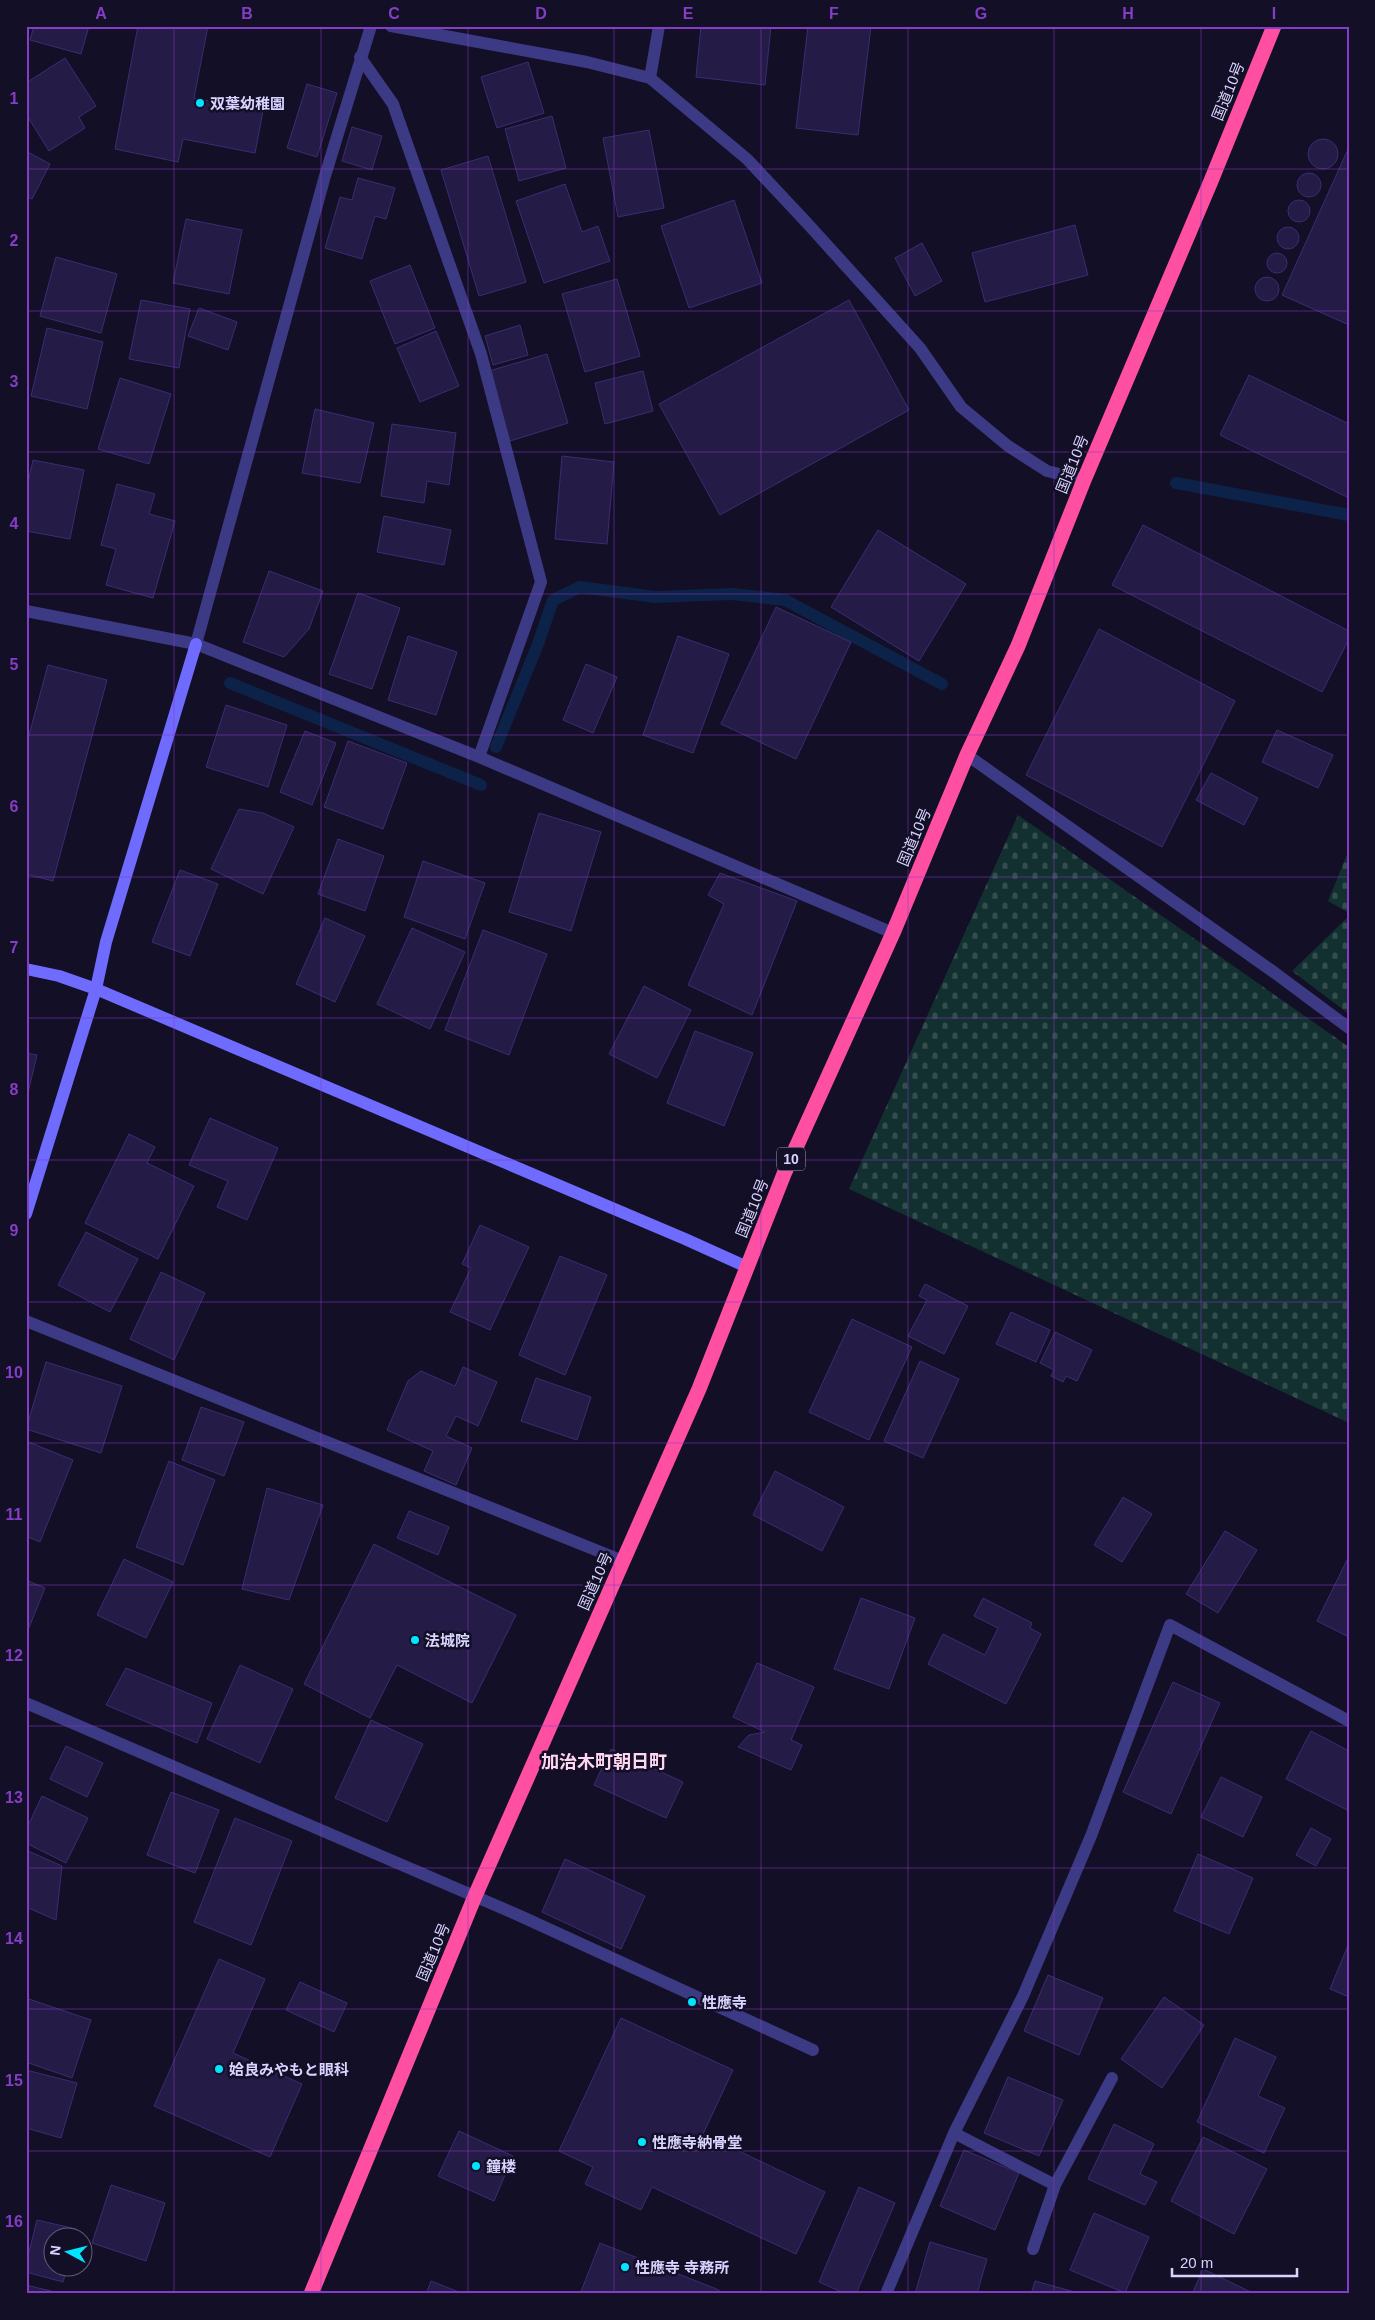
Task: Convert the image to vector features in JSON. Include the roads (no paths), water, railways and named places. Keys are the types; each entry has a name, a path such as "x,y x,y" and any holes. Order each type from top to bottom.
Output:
{"highway":[{"name":"国道10号","path":"311,2294 476,1896 699,1389 784,1174 892,933 967,755 1018,646 1084,480 1211,181 1274,26"}],"street":[{"path":"26,1214 96,989 106,942 196,644 325,176 371,26"},
{"path":"391,26 587,62 650,78 754,166 920,348 961,408 1008,446 1047,471 1084,480"},
{"path":"650,78 659,26"},
{"path":"360,57 393,104 481,354 541,582 478,757"},
{"path":"26,611 196,644 478,757 892,933"},
{"path":"967,755 1275,973 1349,1028"},
{"path":"26,969 59,976 96,989 747,1267"},
{"path":"26,1321 623,1561"},
{"path":"886,2294 954,2133 1023,1996 1091,1836 1170,1625 1349,1721"},
{"path":"26,1702 476,1896 813,2050"},
{"path":"1033,2249 1055,2185 1112,2078"},
{"path":"954,2133 1055,2185"}],"waterway":[{"path":"1176,483 1349,515"},
{"path":"496,747 538,644 553,600 580,587 655,597 732,594 785,600 942,684"},
{"path":"230,683 481,785"}],"place":[{"name":"双葉幼稚園","path":"200,103"},
{"name":"法城院","path":"415,1640"},
{"name":"性應寺","path":"692,2002"},
{"name":"姶良みやもと眼科","path":"219,2069"},
{"name":"性應寺納骨堂","path":"642,2142"},
{"name":"鐘楼","path":"476,2166"},
{"name":"性應寺 寺務所","path":"625,2267"}],"district":[{"name":"加治木町朝日町","path":"604,1762"}]}
